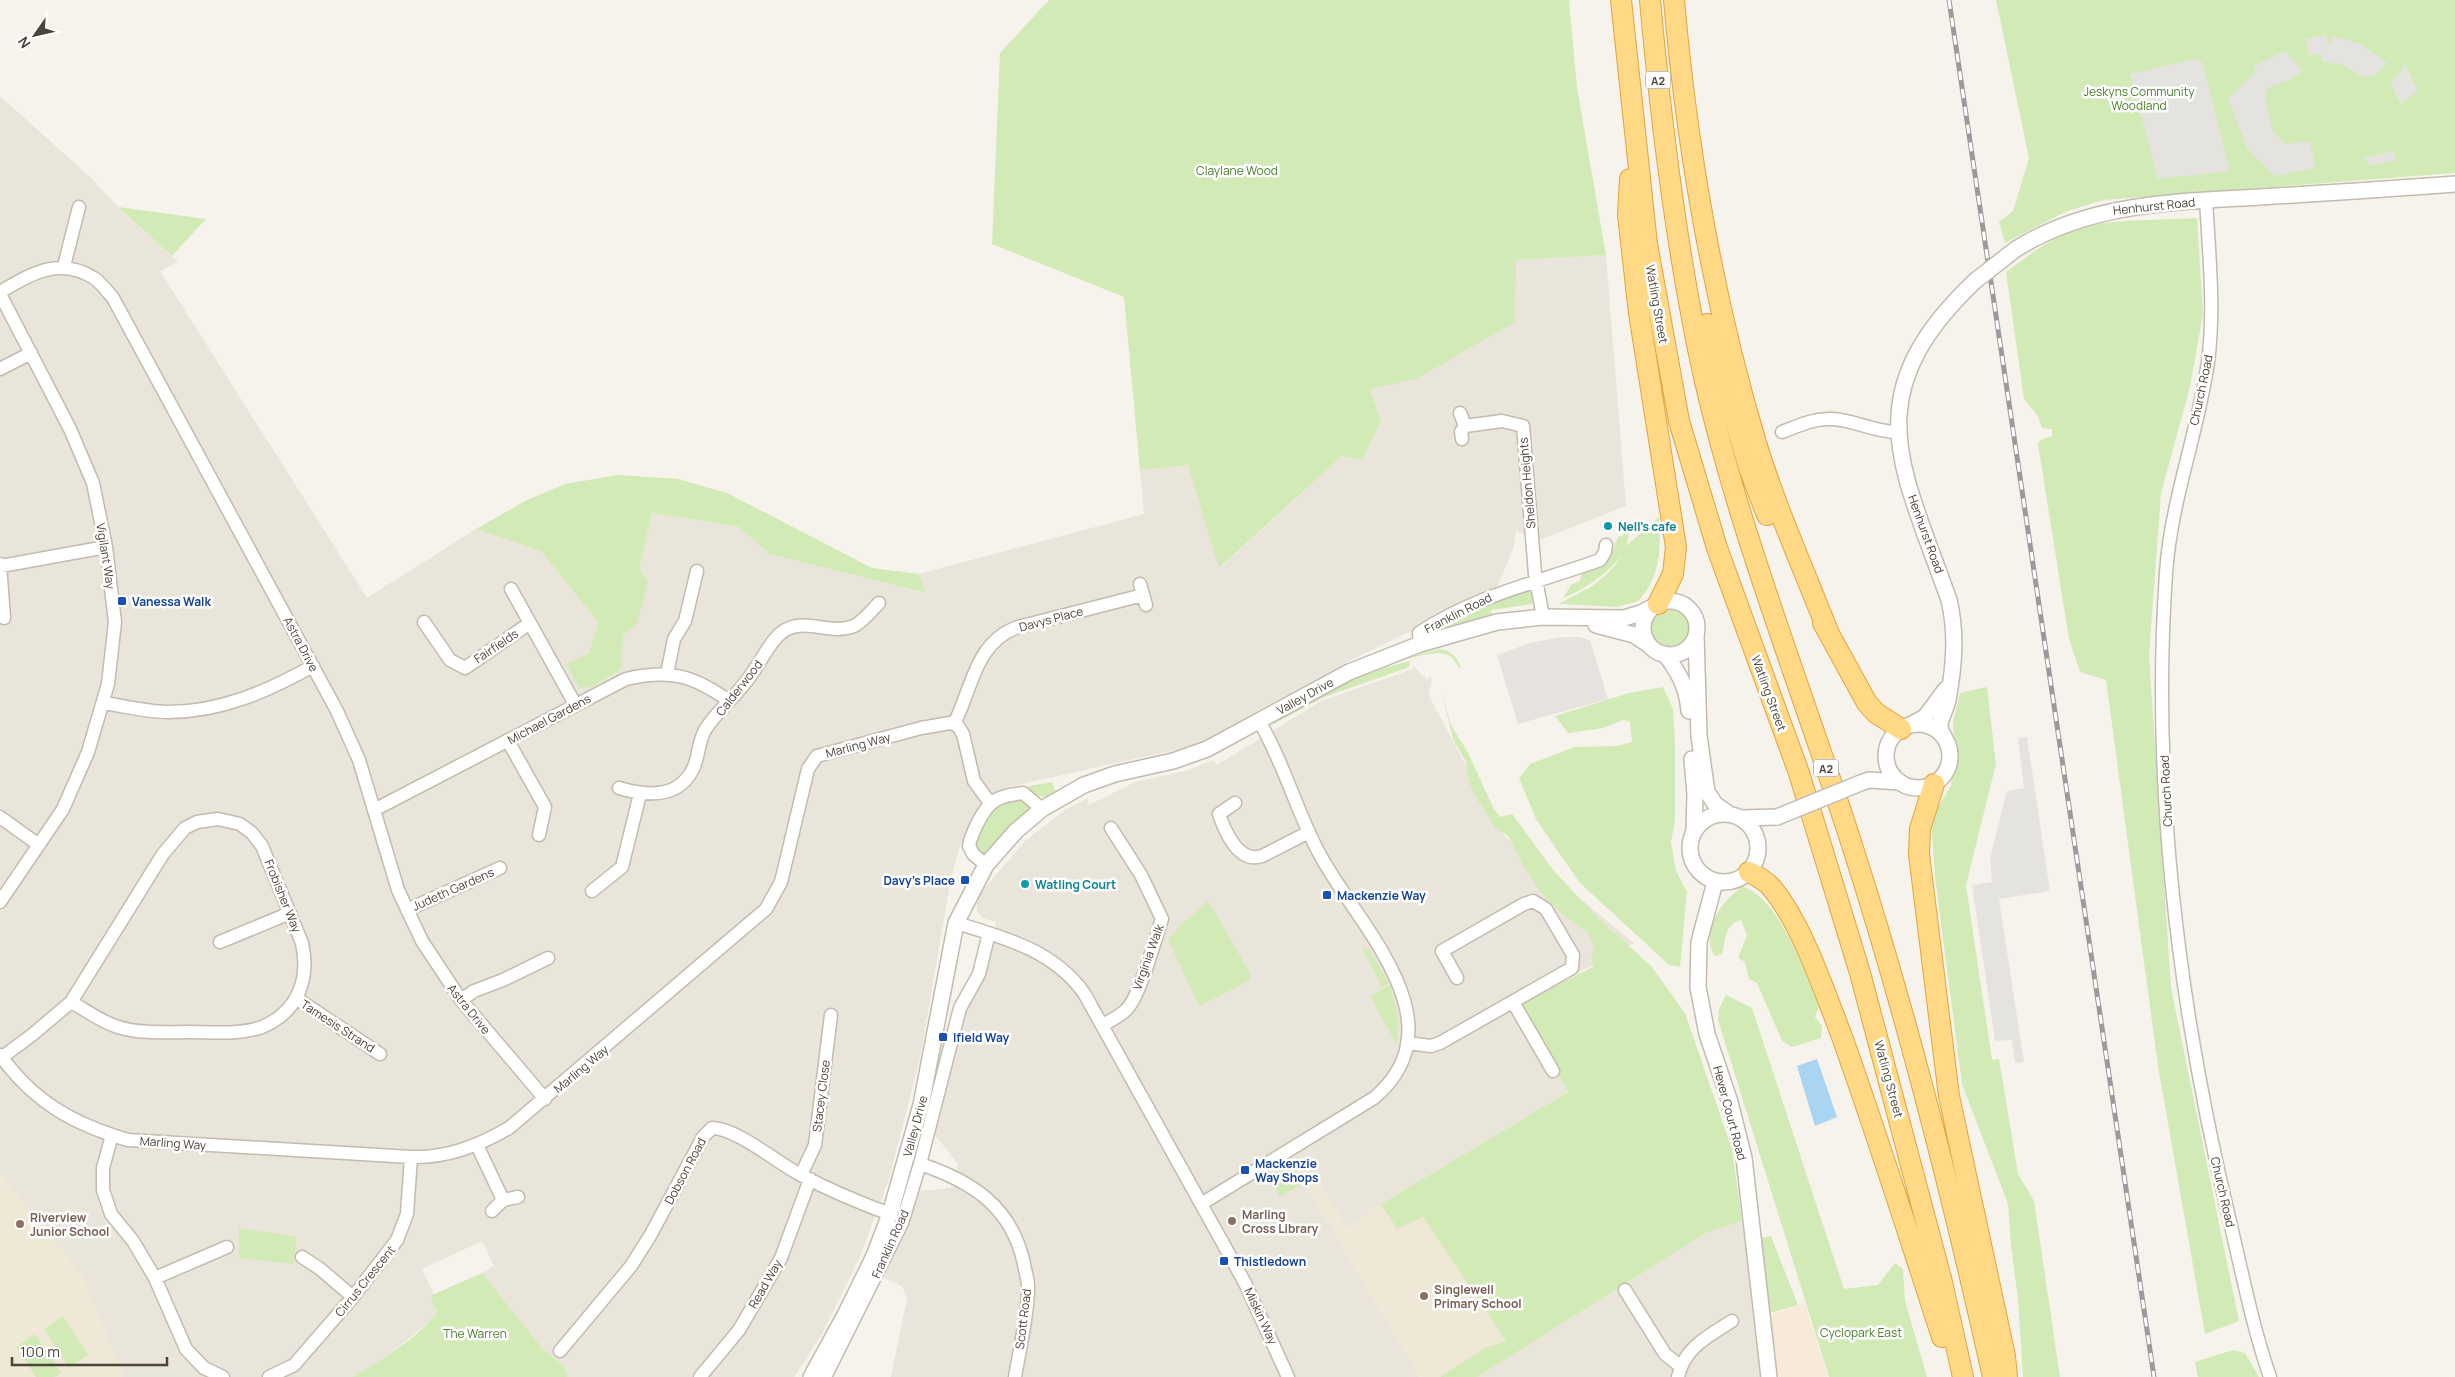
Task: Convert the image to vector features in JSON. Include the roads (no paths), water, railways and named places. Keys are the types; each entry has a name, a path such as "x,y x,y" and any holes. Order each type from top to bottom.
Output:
{"highway":[{"name":"Watling Street","path":"1621,0 1651,273 1679,421 1717,548 1799,773 1830,872 1900,1120 1942,1282 1962,1377"},
{"name":"A2","path":"1650,0 1666,159 1692,317 1726,463 1756,566 1825,765 1872,909 1939,1154 1993,1377"},
{"path":"1674,0 1707,244 1729,345 1773,492 1829,634"},
{"path":"1635,132 1628,215 1632,259 1647,374 1676,551 1671,580 1658,604"},
{"path":"1666,159 1713,348 1749,468 1782,550 1867,703 1876,713 1905,727"},
{"path":"1934,784 1920,829 1919,854 1944,1060 1949,1096 2005,1356 2007,1377"},
{"path":"1750,872 1772,888 1795,926 1816,971 1852,1065 1955,1377"}],"street":[{"name":"Henhurst Road","path":"1934,784 1943,777 1948,768 1950,757 1940,725 1948,701 1949,680 1955,644 1953,617 1949,600 1906,480 1900,456 1898,432 1900,396 1905,379 1919,348 1942,316 1975,281 2016,249 2053,228 2099,212 2144,205 2206,200 2455,184"},
{"name":"Church Road","path":"2206,200 2211,296 2210,346 2202,391 2176,500 2166,576 2163,678 2166,784 2176,925 2192,1040 2224,1200 2258,1338 2270,1377"},
{"path":"0,293 32,273 64,266 79,207"},
{"name":"Astra Drive","path":"64,266 94,278 113,298 313,666 359,760 383,845 406,910 434,961 461,1000 546,1099"},
{"name":"Vigilant Way","path":"0,293 70,429 93,483 106,547 115,622 108,684 88,752 63,809 0,902"},
{"path":"0,369 31,353"},
{"path":"1460,413 1465,426 1461,432 1462,439"},
{"path":"1782,432 1814,420 1832,419 1881,432 1898,432"},
{"name":"Sheldon Heights","path":"1465,426 1502,422 1523,426 1536,583"},
{"name":"Franklin Road","path":"1420,644 1418,636 1420,632 1451,614 1489,596 1536,583 1574,576 1600,560 1605,552 1606,545"},
{"path":"4,618 0,565 106,547"},
{"path":"667,674 674,639 685,621 697,570"},
{"path":"1536,583 1543,617"},
{"name":"Fairfields","path":"511,589 575,704"},
{"name":"Davys Place","path":"954,724 980,658 990,645 1005,633 1018,627 1143,595"},
{"path":"1672,601 1686,606 1695,618 1699,736 1707,792 1715,804 1749,825 1756,834 1758,845 1755,864 1750,872 1734,881 1715,882 1698,871 1693,862 1690,847 1694,832 1695,794 1688,692 1679,673 1664,654 1649,645 1644,636 1644,622 1648,613 1658,604 1672,601"},
{"name":"Calderwood","path":"619,788 640,794 665,793 676,788 693,769 700,739 706,728 745,683 774,640 783,631 803,624 838,628 851,626 865,618 879,603"},
{"name":"Valley Drive","path":"811,1377 874,1256 890,1214 921,1105 956,923 986,865 1016,831 1042,809 1091,782 1202,751 1260,722 1349,672 1420,644 1497,622 1543,617 1628,617 1658,604"},
{"name":"Valley Drive","path":"1578,618 1589,624 1634,635 1649,645"},
{"name":"Fairfields","path":"424,622 450,660 464,668 530,623"},
{"path":"1664,654 1673,655 1684,651 1691,645 1696,634"},
{"path":"103,703 167,712 205,709 243,700 276,687 313,666"},
{"name":"Michael Gardens","path":"374,810 626,679 650,674 667,674 705,684 729,701"},
{"name":"Henhurst Road","path":"1866,781 1886,756 1892,737 1905,727 1925,717 1945,691 1949,680"},
{"path":"956,923 1035,950 1060,966 1084,993 1202,1204 1372,1100 1395,1075 1407,1043 1408,1017 1398,980 1338,887 1308,832 1278,756 1260,722"},
{"name":"Marling Way","path":"1,1056 32,1093 75,1121 112,1136 128,1140 410,1157 441,1155 477,1145 509,1128 546,1099 769,905 781,882 808,770 814,759 827,752 928,726 945,723 954,724"},
{"path":"954,724 964,735 974,781 990,803"},
{"path":"1905,727 1928,726 1944,736"},
{"path":"508,741 545,807 539,835"},
{"path":"1886,756 1893,775 1900,782"},
{"path":"1694,832 1708,817 1777,817 1866,781 1900,782 1917,788 1934,784"},
{"path":"986,865 973,854 969,844 990,803 1000,798 1023,793 1042,809"},
{"path":"592,891 622,867 640,794"},
{"path":"1235,802 1219,814 1235,845 1246,856 1262,856 1308,832"},
{"path":"0,817 39,845"},
{"path":"1758,845 1777,817"},
{"name":"Frobisher Way","path":"1,1056 32,1035 71,1002 163,854 176,836 185,828 197,822 218,819 240,824 252,833 262,846 290,913 305,959 304,980 296,998 281,1016 261,1027 240,1031 133,1030 118,1027 71,1002"},
{"name":"Virginia Walk","path":"1103,1025 1125,1012 1130,1006 1146,968 1162,919 1141,875 1111,828"},
{"name":"Judeth Gardens","path":"406,910 500,868"},
{"name":"Hever Court Road","path":"1715,882 1699,942 1698,987 1707,1034 1730,1102 1744,1158 1769,1377"},
{"path":"1407,1043 1430,1046 1440,1043 1572,968 1573,955 1546,909 1533,901 1524,904 1442,951 1457,978"},
{"path":"220,942 290,913"},
{"name":"Franklin Road","path":"825,1377 902,1223 920,1164 960,1008 979,974 989,933"},
{"path":"461,1000 474,991 506,979 548,957"},
{"name":"Tamesis Strand","path":"296,998 380,1054"},
{"path":"1512,1002 1553,1071"},
{"name":"Stacey Close","path":"806,1177 815,1144 831,1015"},
{"name":"Dobson Road","path":"560,1351 608,1296 640,1254 707,1131 712,1128 728,1131 806,1177 864,1205 890,1214"},
{"path":"112,1136 103,1168 103,1190 111,1214 133,1241 155,1278 186,1349 204,1368 223,1377"},
{"path":"477,1145 503,1200"},
{"name":"Cirrus Crescent","path":"269,1377 294,1365 353,1298 397,1240 408,1214 410,1157"},
{"name":"Scott Road","path":"920,1164 948,1173 988,1198 1006,1221 1021,1250 1028,1287 1015,1377"},
{"name":"Read Way","path":"700,1377 740,1330 781,1258 806,1177"},
{"path":"492,1211 503,1200 518,1197"},
{"name":"Miskin Way","path":"1202,1204 1262,1317 1288,1377"},
{"path":"155,1278 227,1247"},
{"path":"302,1257 319,1268 353,1298"},
{"path":"1625,1290 1665,1354 1679,1371 1696,1344 1732,1321"}],"water":[{"path":"1817,1059 1837,1117 1815,1126 1797,1066"}],"railway":[{"path":"1949,0 2154,1377"}],"place":[{"name":"Nell's cafe","path":"1608,526"},
{"name":"Vanessa Walk","path":"122,601"},
{"name":"Davy's Place","path":"965,880"},
{"name":"Watling Court","path":"1025,884"},
{"name":"Mackenzie Way","path":"1327,895"},
{"name":"Ifield Way","path":"943,1037"},
{"name":"Mackenzie Way Shops","path":"1245,1170"},
{"name":"Marling Cross Library","path":"1232,1221"},
{"name":"Riverview Junior School","path":"20,1224"},
{"name":"Thistledown","path":"1224,1261"},
{"name":"Singlewell Primary School","path":"1424,1296"}],"park label":[{"name":"Jeskyns Community Woodland","path":"2139,98"},
{"name":"Claylane Wood","path":"1237,170"},
{"name":"Cyclopark East","path":"1861,1332"},
{"name":"The Warren","path":"475,1333"}]}
